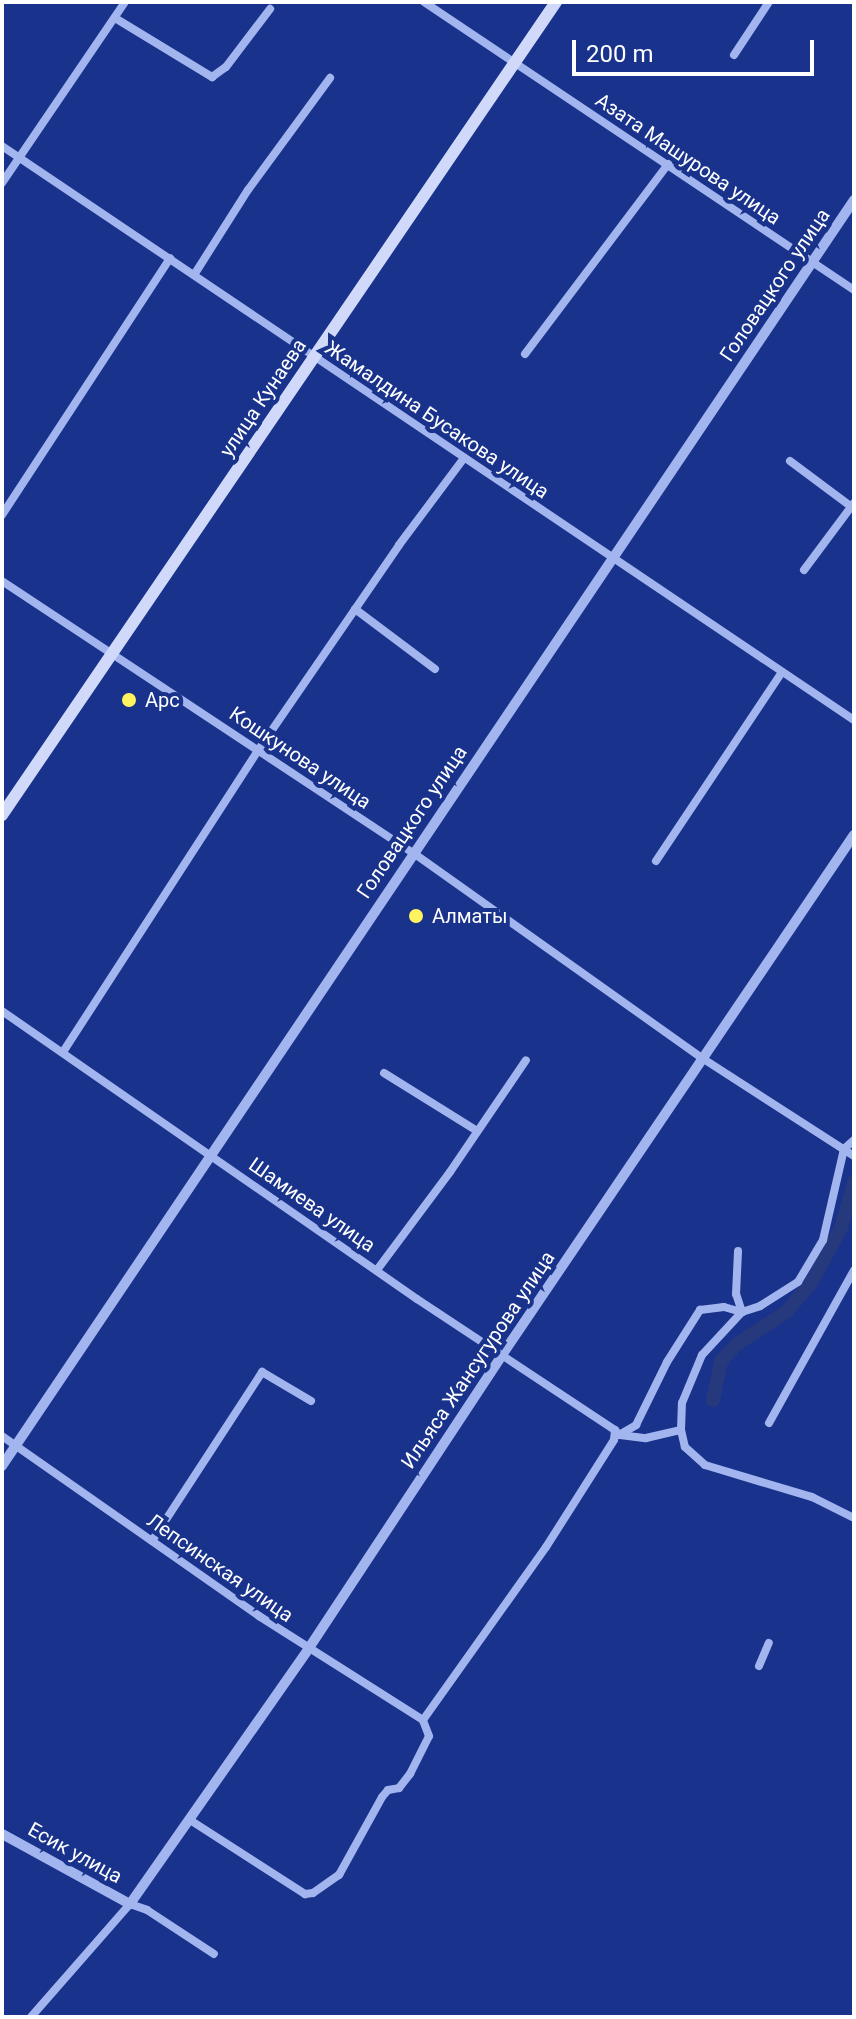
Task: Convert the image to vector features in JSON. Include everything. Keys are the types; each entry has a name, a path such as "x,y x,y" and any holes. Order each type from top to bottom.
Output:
{"main road":[{"name":"улица Кунаева","path":"2,815 556,2"}],"street":[{"path":"2,183 125,2"},
{"name":"Азата Машурова улица","path":"424,2 854,290"},
{"path":"734,55 769,2"},
{"path":"115,18 212,77 226,67 270,9"},
{"path":"194,275 248,190 330,78"},
{"name":"Жамалдина Бусакова улица","path":"2,146 854,720"},
{"path":"525,354 668,164"},
{"name":"Головацкого улица","path":"2,1466 412,852 854,200"},
{"path":"2,515 170,258"},
{"path":"63,1052 259,749 464,458"},
{"path":"790,461 853,506 804,570"},
{"name":"Кошкунова улица","path":"2,581 412,852 702,1058 853,1156"},
{"path":"355,609 435,669"},
{"path":"656,861 782,672"},
{"name":"Ильяса Жансугурова улица","path":"130,1904 309,1648 502,1355 854,835"},
{"name":"Шамиева улица","path":"2,1011 617,1432"},
{"path":"377,1270 526,1060"},
{"path":"384,1073 477,1131"},
{"path":"854,1140 844,1149 823,1240 809,1268 780,1295 742,1312 702,1355 682,1403 681,1430 685,1447 705,1465 812,1497 854,1518"},
{"path":"738,1251 736,1294 742,1312"},
{"path":"769,1423 854,1270"},
{"path":"190,1820 305,1894 313,1893 339,1875 382,1797 388,1790 399,1788 410,1774 429,1736 423,1720 546,1547 617,1432 636,1425 667,1362 700,1310 724,1307 742,1312"},
{"path":"152,1541 262,1372 311,1401"},
{"path":"617,1432 646,1438 681,1430"},
{"name":"Лепсинская улица","path":"2,1436 309,1648 423,1720"},
{"path":"759,1666 769,1643"},
{"name":"Есик улица","path":"2,1834 130,1904"},
{"path":"31,2017 130,1904 147,1910 214,1954"}],"waterway":[{"path":"713,1400 721,1361 737,1344 786,1312 811,1283 841,1228 854,1182"}],"place":[{"name":"Арс","path":"129,700"},
{"name":"Алматы","path":"416,916"}]}
